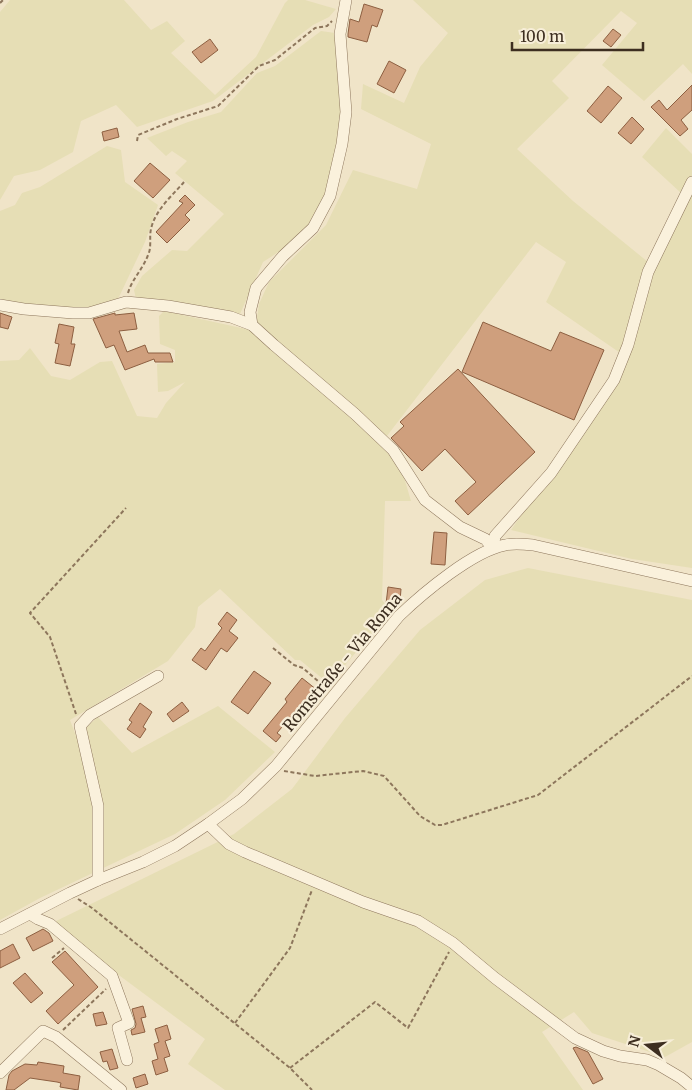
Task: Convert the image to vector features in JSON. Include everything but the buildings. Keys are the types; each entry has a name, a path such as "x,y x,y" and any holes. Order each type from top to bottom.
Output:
{"street":[{"path":"252,324 250,312 256,288 283,256 313,228 330,196 342,144 346,112 340,34 346,0"},
{"path":"493,548 495,536 551,473 614,380 628,345 648,272 692,182"},
{"path":"0,305 73,314 89,313 126,302 168,306 231,317 252,324 355,414 392,450 425,500 460,527 484,538 493,548"},
{"name":"Romstraße - Via Roma","path":"0,929 34,916 98,880 175,846 242,799 276,766 400,616 421,595 461,567 493,548 511,544 533,545 692,581"},
{"path":"98,880 98,806 80,726 90,715 158,676"},
{"path":"208,824 229,844 363,902 418,920 453,943 495,978 575,1038 602,1051 647,1060 659,1065 682,1078 692,1087"},
{"path":"34,916 50,924 112,976 129,1023 118,1028 127,1060"},
{"path":"0,1072 43,1031 56,1037 122,1090"}],"path":[{"path":"0,3 3,0"},
{"path":"137,140 138,135 177,119 218,106 259,66 275,60 315,28 327,26 335,18"},
{"path":"126,302 130,286 149,254 150,230 153,221 184,182"},
{"path":"80,726 50,637 30,613 126,508"},
{"path":"273,648 294,664 303,668 335,695"},
{"path":"288,766 283,771 314,776 363,771 384,776 420,816 434,825 442,825 538,795 692,676"},
{"path":"235,1023 290,948 315,882"},
{"path":"72,901 85,894"},
{"path":"77,898 235,1023 290,1068 312,1090"},
{"path":"52,958 71,942"},
{"path":"290,1068 375,1002 408,1028 453,943"},
{"path":"56,1037 114,981"}],"shaded area":[{"path":"10,0 124,0 151,30 167,21 185,41 171,53 215,95 256,57 288,0 305,0 336,9 329,17 313,25 213,101 137,127 116,105 81,121 73,152 40,170 14,176 0,200 0,12"},
{"path":"413,0 692,0 692,74 683,64 644,101 602,65 637,23 621,11 552,81 569,98 517,149 573,201 648,262 681,193 642,157 666,128 692,154 692,568 632,559 511,530 629,359 546,302 566,262 536,242 380,445 389,453 403,474 411,501 385,501 382,600 391,611 329,684 300,660 295,660 220,589 198,607 195,627 168,661 70,720 76,736 98,717 132,753 218,706 275,752 225,800 175,834 40,898 0,920 0,361 19,360 30,348 51,376 70,380 100,362 112,361 137,416 157,418 166,403 185,382 168,391 158,392 157,364 175,362 175,350 160,344 159,316 164,311 255,331 259,304 269,282 326,225 353,170 417,189 431,144 361,109 363,84 404,103 420,67 448,33"},
{"path":"321,31 335,33 343,107 340,141 325,199 310,225 291,244 263,262 240,314 136,299 134,290 142,276 172,250 187,251 224,214 175,173 187,161 172,151 166,156 147,138 188,122 221,112 257,73 275,66"},
{"path":"107,146 121,150 125,182 158,205 145,242 118,299 89,309 65,309 0,300 0,211 15,205 22,193 40,187"},
{"path":"528,568 692,600 692,1042 665,1057 592,1033 574,1012 542,1032 583,1090 225,1090 188,1064 205,1039 50,924 234,834 292,789 345,718 420,630 485,580"}]}
